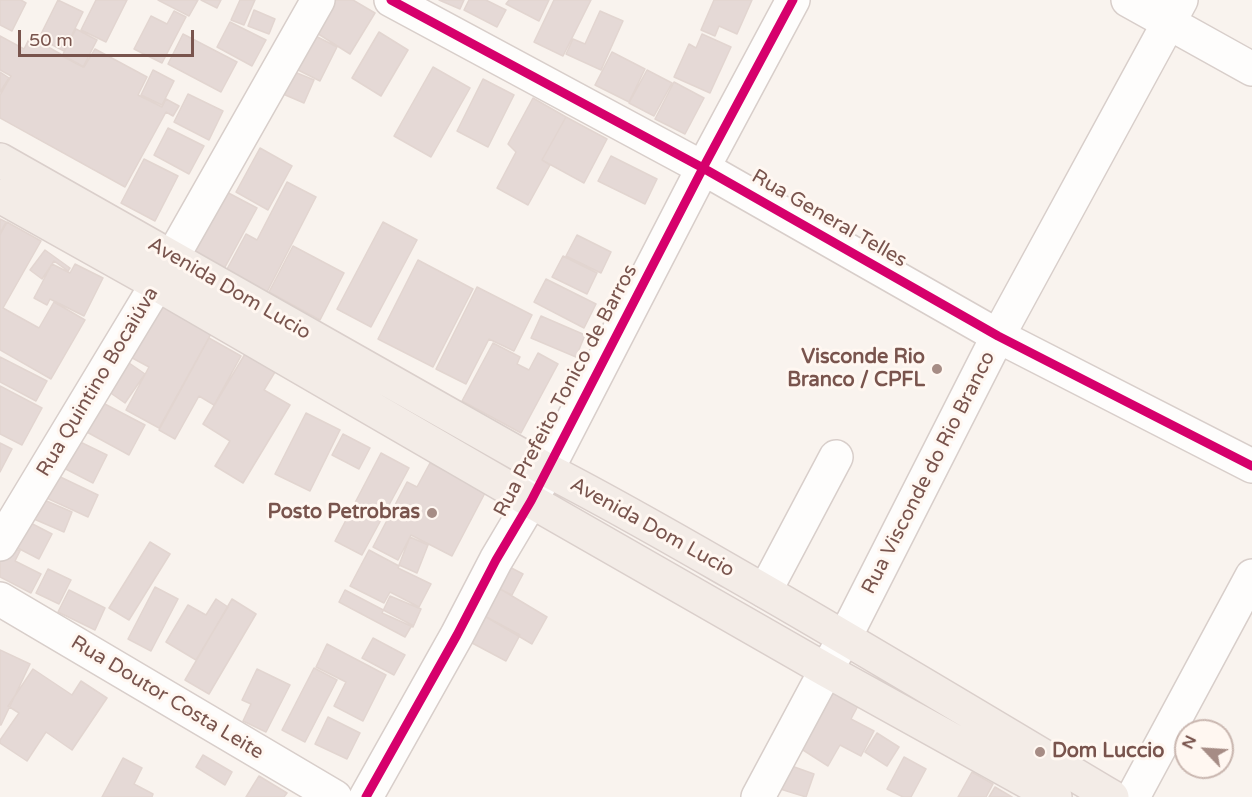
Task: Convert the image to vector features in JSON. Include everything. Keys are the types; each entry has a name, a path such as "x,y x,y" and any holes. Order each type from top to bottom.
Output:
{"main road":[{"name":"Avenida Dom Lucio","path":"0,159 165,270 531,501 826,670 1055,797"},
{"name":"Avenida Dom Lucio","path":"0,196 165,270 608,501 846,637 1112,797"}],"street":[{"name":"Rua Quintino Bocaiúva","path":"0,544 165,270 318,0"},
{"name":"Rua General Telles","path":"391,0 703,168 999,336 1252,466"},
{"name":"Rua Prefeito Tonico de Barros","path":"366,797 457,635 496,560 531,501 703,168 794,0"},
{"path":"1128,0 1174,12 1252,69"},
{"name":"Rua Visconde do Rio Branco","path":"758,797 846,637 999,336 1174,12"},
{"path":"765,591 836,457"},
{"path":"1133,797 1252,576"},
{"name":"Rua Doutor Costa Leite","path":"0,599 335,797"}],"building":[{"path":"0,0 21,0 26,3 12,31 0,25"},
{"path":"58,0 83,12 64,51 39,38"},
{"path":"96,0 127,0 106,42 81,30"},
{"path":"158,0 198,0 189,16"},
{"path":"201,0 221,0 217,8"},
{"path":"240,0 255,0 244,25 231,20"},
{"path":"330,0 353,0 375,13 350,54 312,30"},
{"path":"439,0 464,0 460,9"},
{"path":"469,0 486,0 506,10 497,27 464,10"},
{"path":"509,0 549,0 539,21 506,4"},
{"path":"554,0 591,0 563,56 534,42"},
{"path":"714,0 752,0 737,34 719,26 715,36 701,30"},
{"path":"254,10 275,19 269,34 248,26"},
{"path":"174,11 186,17 162,63 134,49 151,16 167,24"},
{"path":"600,11 623,21 601,70 566,54 573,39 585,44"},
{"path":"230,22 266,40 252,66 217,47"},
{"path":"76,29 97,40 83,67 62,56"},
{"path":"304,30 337,47 320,81 286,64"},
{"path":"379,32 408,50 381,96 352,78"},
{"path":"183,34 237,62 221,92 168,64"},
{"path":"702,34 731,47 710,93 674,77 689,44 696,48"},
{"path":"0,36 24,49 30,37 84,67 95,49 147,77 138,95 162,107 166,99 179,106 173,116 166,112 125,187 0,118 0,95 11,76 0,70"},
{"path":"612,52 645,69 629,102 595,85"},
{"path":"433,67 470,88 431,157 394,136"},
{"path":"285,68 314,80 304,103 276,91"},
{"path":"153,70 174,81 162,105 141,95"},
{"path":"647,70 672,83 654,116 629,103"},
{"path":"0,72 9,78 0,92"},
{"path":"483,79 514,95 488,147 457,131"},
{"path":"674,82 704,98 685,134 655,119"},
{"path":"188,94 223,111 209,140 174,122"},
{"path":"533,98 566,117 542,160 550,165 528,205 497,188 516,152 508,144"},
{"path":"566,117 607,139 584,183 542,160"},
{"path":"168,128 204,146 189,174 154,155"},
{"path":"260,148 292,166 268,210 236,192"},
{"path":"611,156 657,179 645,204 598,181"},
{"path":"144,159 178,176 155,221 121,203"},
{"path":"287,182 316,197 267,292 226,271 246,234 257,240"},
{"path":"219,188 257,208 224,269 187,248"},
{"path":"0,219 6,222 0,233"},
{"path":"7,222 41,241 3,308 39,328 54,302 85,320 51,379 0,350 0,235"},
{"path":"383,222 417,240 371,327 337,309"},
{"path":"577,235 611,252 601,273 566,256"},
{"path":"293,246 344,273 320,320 269,292"},
{"path":"45,250 70,268 68,271 54,261 42,279 30,270"},
{"path":"563,256 597,273 587,294 552,277"},
{"path":"418,260 473,289 433,367 378,339"},
{"path":"52,264 70,273 75,264 103,278 84,316 50,299 47,305 34,298"},
{"path":"546,279 596,304 584,328 534,302"},
{"path":"477,287 532,315 514,351 489,339 466,384 436,369"},
{"path":"153,300 212,332 159,428 126,410 149,367 123,353"},
{"path":"541,316 585,335 576,357 531,338"},
{"path":"209,338 241,356 214,405 199,396 175,439 159,430"},
{"path":"493,343 520,357 517,364 529,370 538,353 558,364 521,433 462,401"},
{"path":"245,354 275,372 264,390 290,405 243,483 215,466 230,441 203,424"},
{"path":"119,356 145,374 125,403 102,387"},
{"path":"0,357 47,381 36,401 0,382"},
{"path":"0,386 42,408 22,445 0,434"},
{"path":"101,402 145,425 129,455 85,431"},
{"path":"306,413 340,430 310,491 275,474"},
{"path":"343,434 370,448 359,469 332,455"},
{"path":"70,437 107,455 93,483 56,464"},
{"path":"0,443 12,449 0,472"},
{"path":"381,453 409,468 362,555 335,541"},
{"name":"Posto Petrobras","path":"430,463 486,491 452,556 411,535 398,560 373,547 407,482 417,487"},
{"path":"50,472 98,495 88,517 40,495"},
{"path":"35,496 72,512 64,532 27,516"},
{"path":"21,518 52,534 39,559 8,543"},
{"path":"410,537 428,545 417,573 399,565"},
{"path":"150,542 170,554 129,620 109,608"},
{"path":"6,545 20,551 15,561 41,574 31,593 0,577 0,554"},
{"path":"369,550 399,566 398,568 431,584 419,607 390,592 384,603 350,586"},
{"path":"496,560 523,574 512,595 485,582"},
{"path":"48,569 71,580 59,604 36,593"},
{"path":"155,587 178,599 151,651 128,639"},
{"path":"497,587 547,617 532,644 481,614"},
{"path":"69,590 105,608 95,630 58,612"},
{"path":"345,590 412,625 405,637 339,602"},
{"path":"390,596 421,609 413,627 382,613"},
{"path":"216,599 228,607 196,660 166,642 188,605 206,615"},
{"path":"232,599 256,614 209,694 185,680"},
{"path":"481,614 520,635 506,661 457,635"},
{"path":"373,638 405,655 394,675 362,658"},
{"path":"327,644 386,675 363,721 334,706 346,682 316,667"},
{"path":"0,650 30,664 1,725 0,725"},
{"path":"314,668 337,680 305,742 282,730"},
{"path":"33,669 72,695 81,681 107,698 72,750 46,732 27,761 0,743 0,740 19,713 8,706"},
{"path":"257,669 290,685 266,732 243,721 251,704 242,700"},
{"path":"823,684 859,704 851,719 874,731 861,756 840,745 828,766 792,743"},
{"path":"328,717 360,733 347,759 315,744"},
{"path":"877,733 899,747 887,766 865,752"},
{"path":"203,755 232,772 225,785 196,767"},
{"path":"904,757 926,769 911,797 903,797 887,789"},
{"path":"123,758 142,768 134,784 153,794 152,797 102,797"},
{"path":"786,764 814,774 806,797 777,788"},
{"path":"972,772 993,784 986,797 958,797"},
{"path":"259,776 287,793 284,797 246,797"},
{"path":"995,787 1012,797 989,797"}],"cycle path":[{"path":"391,0 703,168 998,336 1252,466"},
{"path":"366,797 457,635 496,560 531,501 703,168 793,0"}],"place":[{"name":"Visconde Rio Branco / CPFL","path":"937,369"},
{"name":"Posto Petrobras","path":"432,513"},
{"name":"Dom Luccio","path":"1040,752"}]}
